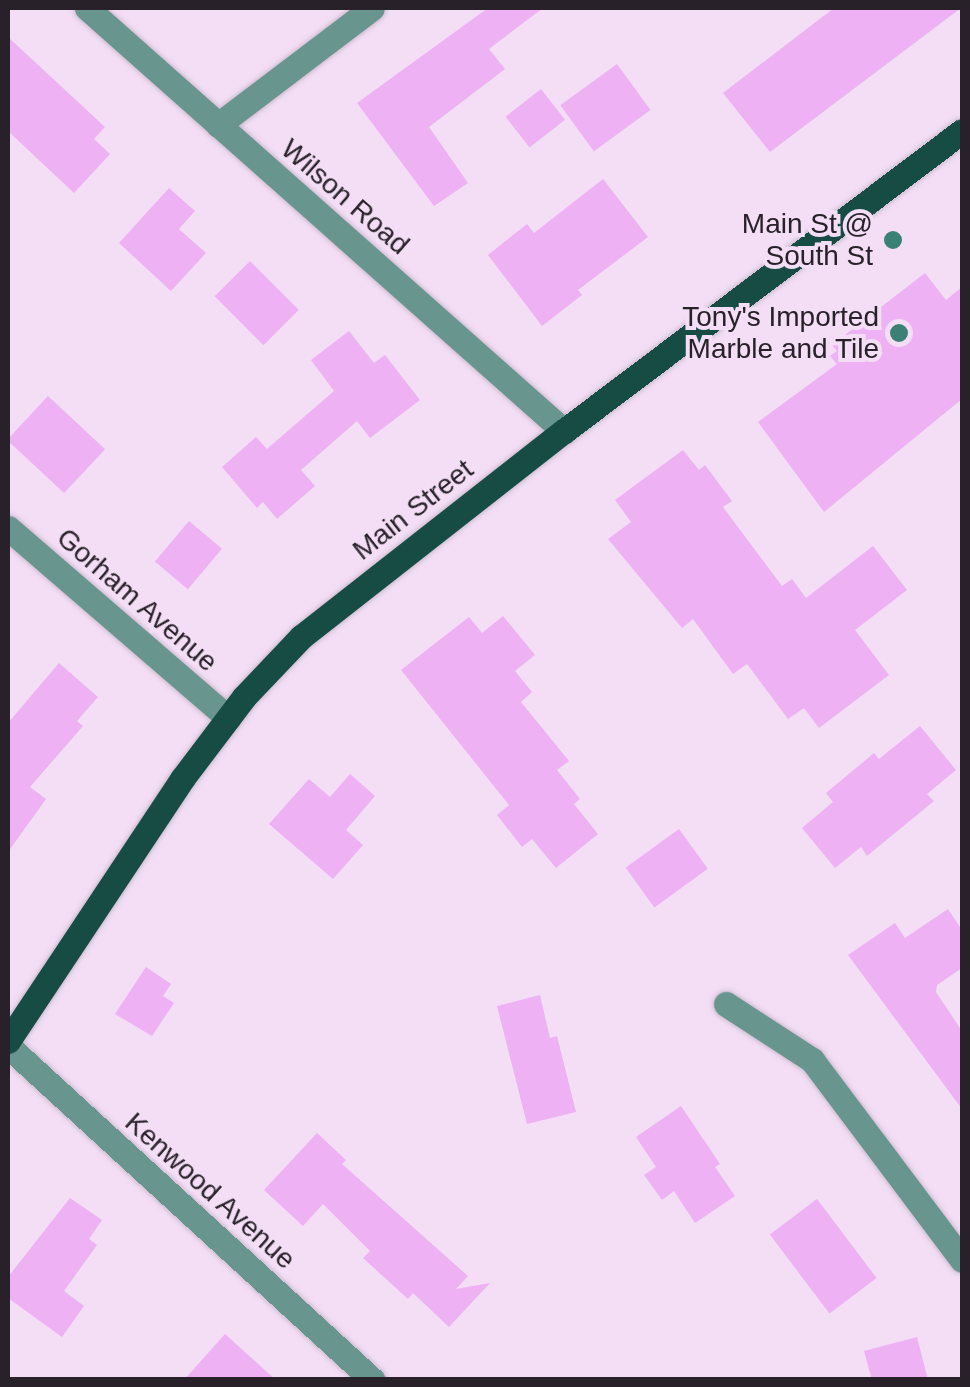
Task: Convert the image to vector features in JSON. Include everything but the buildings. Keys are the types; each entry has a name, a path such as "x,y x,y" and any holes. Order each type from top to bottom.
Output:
{"main road":[{"name":"Main Street","path":"8,1043 228,718 264,674 328,613 962,130"}],"street":[{"name":"Wilson Road","path":"87,8 564,430"},
{"path":"218,124 372,8"},
{"name":"Gorham Avenue","path":"8,528 228,718"},
{"path":"726,1004 812,1060 962,1260"},
{"name":"Kenwood Avenue","path":"8,1043 373,1380"}],"place":[{"name":"Main St @ South St","path":"893,240"},
{"name":"Tony's Imported Marble and Tile","path":"899,333"}]}
